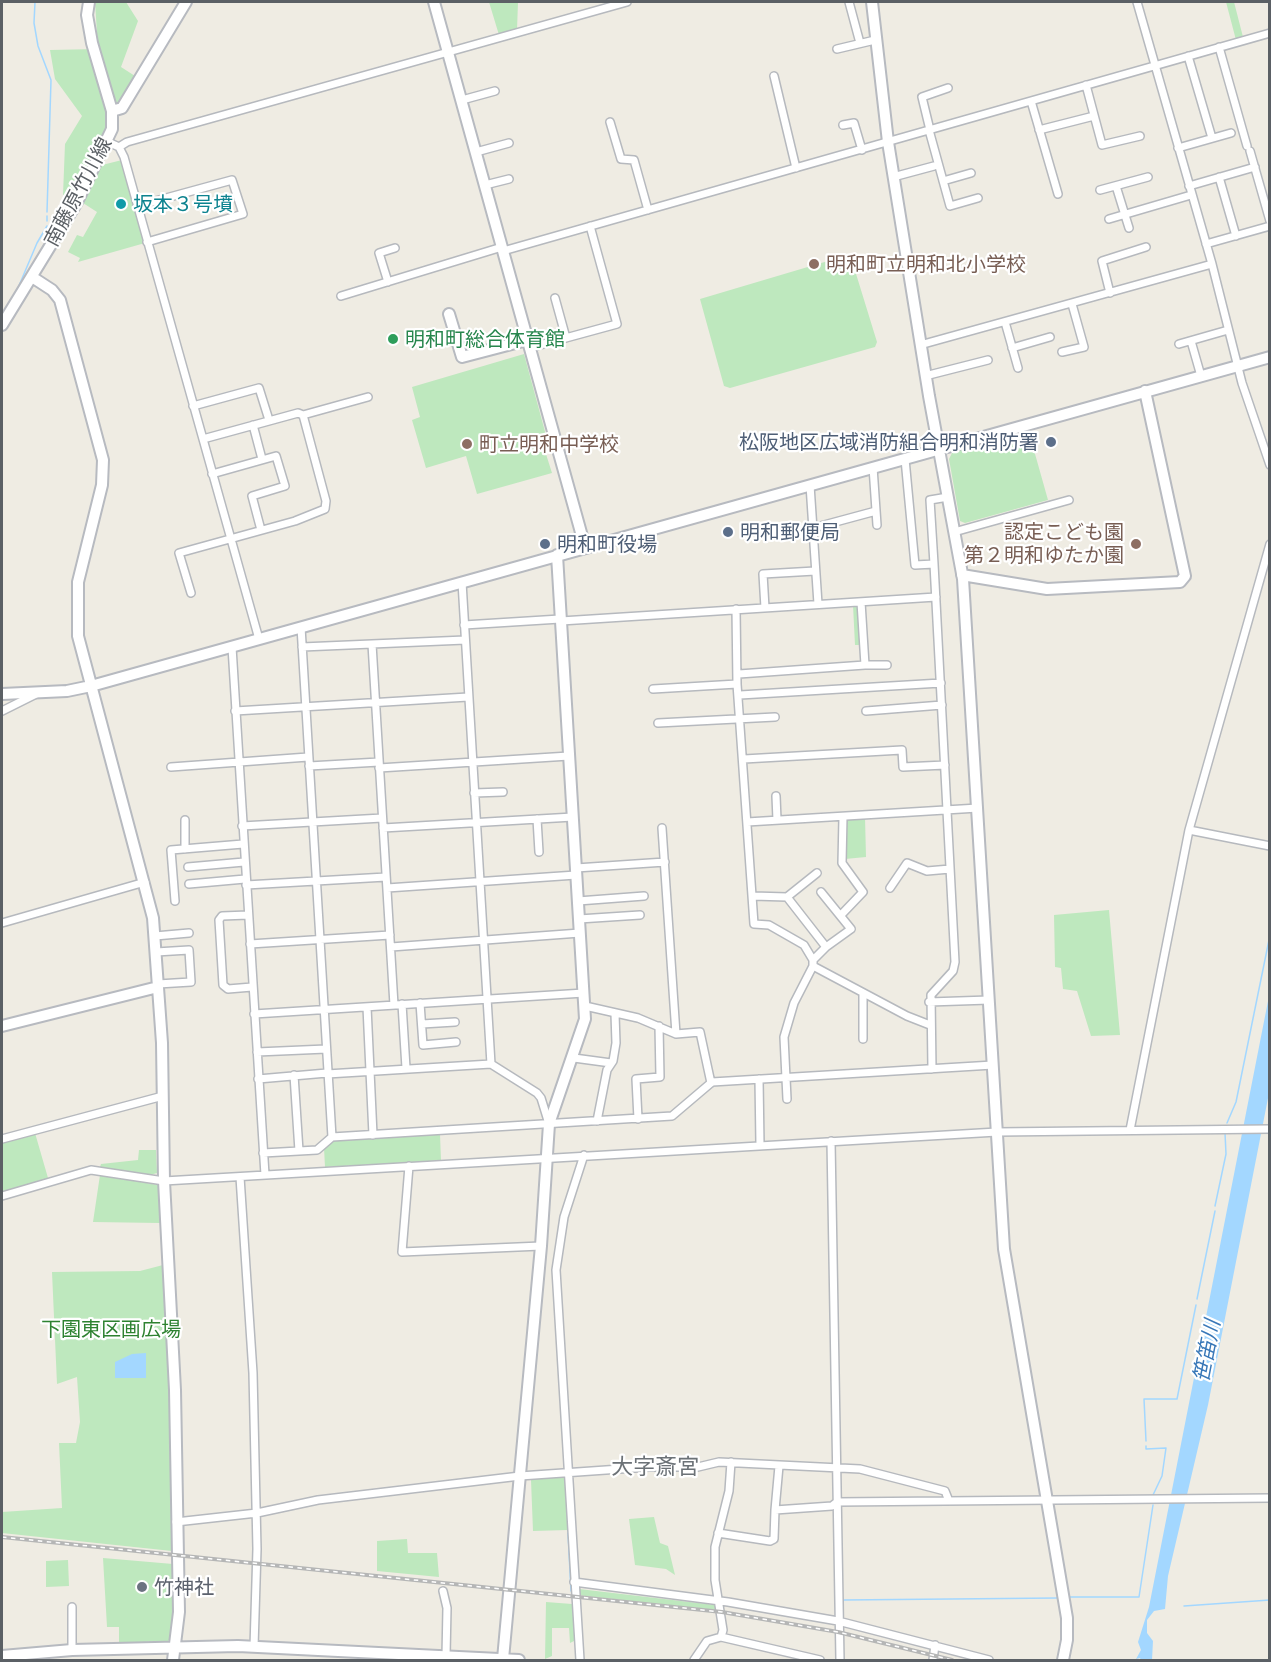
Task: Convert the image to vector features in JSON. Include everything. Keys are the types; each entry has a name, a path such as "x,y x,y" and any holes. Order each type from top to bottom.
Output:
{"street":[{"path":"88,2 87,15 92,44 112,111"},
{"name":"南藤原竹川線","path":"2,325 77,202 108,142 112,129 112,111 122,108 186,2"},
{"path":"434,2 585,547"},
{"path":"119,147 123,143 627,2"},
{"path":"849,2 860,42"},
{"path":"872,2 893,177 925,376 962,575 1006,1264 1067,1618 1067,1640 1062,1660"},
{"path":"1137,2 1212,264 1228,330 1269,465"},
{"path":"341,296 1269,33"},
{"path":"837,49 875,40"},
{"path":"1219,47 1269,221"},
{"path":"1188,56 1212,138"},
{"path":"774,76 796,168"},
{"path":"1086,85 1102,145 1140,135"},
{"path":"948,88 922,97 929,130 950,206 978,198"},
{"path":"462,100 495,91"},
{"path":"1031,101 1058,194"},
{"path":"1039,130 1094,116"},
{"path":"610,122 621,159 634,160 648,210"},
{"path":"843,125 854,123 862,150"},
{"path":"1178,148 1231,133"},
{"path":"108,142 119,147 137,206 259,639"},
{"path":"476,152 509,143"},
{"path":"893,177 934,166"},
{"path":"1189,186 1255,167"},
{"path":"943,181 971,173"},
{"path":"1100,190 1148,177"},
{"path":"1219,177 1236,236"},
{"path":"485,185 509,179"},
{"path":"137,206 232,180 243,214 147,242"},
{"path":"1116,186 1129,228"},
{"path":"1108,219 1191,195"},
{"path":"450,314 462,357 566,338 617,324 590,226"},
{"path":"1206,244 1269,226"},
{"path":"1110,293 1102,261 1104,258 1146,247"},
{"path":"388,282 379,253 395,248"},
{"path":"920,345 1212,264"},
{"path":"32,277 52,290 60,300 103,460 102,485 80,569 76,602 78,636 145,882 155,936 164,1096 164,1181 175,1390 179,1612 173,1660"},
{"path":"555,298 566,338"},
{"path":"1062,352 1084,347 1072,304"},
{"path":"1005,322 1018,368"},
{"path":"1179,344 1228,330"},
{"path":"1012,348 1050,337"},
{"path":"1191,340 1201,376"},
{"path":"2,694 36,694 91,686 1269,357"},
{"path":"925,376 988,360"},
{"path":"193,406 259,388 269,420"},
{"path":"962,575 1047,589 1180,582 1185,576 1145,391"},
{"path":"303,415 368,397"},
{"path":"191,593 179,553 321,513 325,509 326,501 303,415 298,412 203,439"},
{"path":"253,425 262,459"},
{"path":"212,474 276,456 285,486 252,496 261,530"},
{"path":"905,459 915,565 934,564"},
{"path":"873,467 877,525"},
{"path":"810,485 818,604"},
{"path":"932,1069 929,1002 933,990 953,971 955,962 930,500 948,497"},
{"path":"954,532 1069,500"},
{"path":"813,528 876,511"},
{"path":"1130,1130 1189,830 1269,544"},
{"path":"504,1659 541,1246 549,1124 585,1025 558,555"},
{"path":"765,608 763,574 815,571"},
{"path":"462,582 491,1064"},
{"path":"464,625 936,597"},
{"path":"861,602 865,665"},
{"path":"736,609 739,674 737,684 740,695 754,924 769,925 804,945 813,963 907,1017 930,1025"},
{"path":"301,627 332,1137"},
{"path":"302,646 465,639"},
{"path":"372,644 394,1005"},
{"path":"232,647 265,1175"},
{"path":"739,674 887,664"},
{"path":"740,695 941,683"},
{"path":"654,689 737,684"},
{"path":"2,711 36,694"},
{"path":"236,711 468,697"},
{"path":"866,711 942,705"},
{"path":"658,723 775,717"},
{"path":"744,759 902,750 903,767 945,765"},
{"path":"309,766 472,762 569,756"},
{"path":"171,767 308,757"},
{"path":"474,793 503,792"},
{"path":"776,796 777,820"},
{"path":"747,822 978,808"},
{"path":"383,828 573,817"},
{"path":"841,915 863,892 842,863 843,817"},
{"path":"242,826 382,818"},
{"path":"537,819 539,852"},
{"path":"185,820 186,849"},
{"path":"662,828 676,1034"},
{"path":"1189,830 1269,846"},
{"path":"175,901 171,850 243,844"},
{"path":"188,867 244,862"},
{"path":"387,888 479,882 665,862"},
{"path":"890,888 908,863 927,871 950,869"},
{"path":"753,896 787,897 817,873"},
{"path":"189,884 386,877"},
{"path":"2,923 145,882"},
{"path":"787,1099 784,1037 794,1003 813,963 826,947 851,929 822,892"},
{"path":"578,901 644,896"},
{"path":"787,897 826,947"},
{"path":"248,915 222,916 219,920 220,941 223,985 228,989 252,987"},
{"path":"579,919 640,915"},
{"path":"155,936 189,933"},
{"path":"391,947 580,933"},
{"path":"250,944 390,935"},
{"path":"2,1026 158,985 191,982 189,950 156,952"},
{"path":"254,1014 584,993"},
{"path":"863,993 863,1039"},
{"path":"929,1002 989,1000"},
{"path":"420,1003 423,1045 456,1042"},
{"path":"402,1004 406,1068"},
{"path":"585,1006 638,1018 676,1034 700,1032 711,1083"},
{"path":"367,1007 373,1136"},
{"path":"597,1121 616,1043 615,1014"},
{"path":"422,1024 455,1022"},
{"path":"638,1119 636,1079 660,1077 659,1026"},
{"path":"256,1053 326,1049"},
{"path":"573,1058 611,1063"},
{"path":"258,1079 491,1064 537,1093 541,1098 549,1124"},
{"path":"263,1153 317,1150 332,1137 672,1116 711,1083 993,1065"},
{"path":"294,1075 299,1150"},
{"path":"759,1079 760,1145"},
{"path":"2,1139 164,1096"},
{"path":"2,1196 91,1170 164,1181 997,1132 1269,1129"},
{"path":"831,1141 840,1660"},
{"path":"580,1660 556,1266 564,1217 585,1155"},
{"path":"409,1166 402,1252 541,1246"},
{"path":"240,1177 253,1373 257,1513 254,1647"},
{"path":"176,1522 257,1513 318,1500 520,1476 698,1467 731,1462 860,1469 902,1478 945,1491 949,1501"},
{"path":"721,1637 723,1630 715,1580 715,1547 729,1491 731,1462"},
{"path":"718,1533 770,1541 776,1536 779,1466"},
{"path":"776,1510 832,1506 837,1502 1269,1498"},
{"path":"574,1582 720,1602 838,1622 989,1660"},
{"path":"443,1591 447,1608 446,1656"},
{"path":"72,1607 72,1650"},
{"path":"694,1660 707,1641 721,1637 819,1660"},
{"path":"933,1660 934,1645"},
{"path":"2,1656 72,1650 254,1647 519,1660"}],"green space":[{"path":"95,2 126,2 138,21 121,67 135,76 118,106 109,115 106,132 74,193 63,195 65,144 82,116 55,79 50,50 98,49"},
{"path":"489,2 518,2 517,30 499,35"},
{"path":"1226,2 1234,2 1243,37 1236,40"},
{"path":"122,160 145,243 78,262 80,258 68,252 77,235 83,237 97,212 83,203 102,165"},
{"path":"838,258 853,264 877,342 875,347 730,388 724,386 700,299"},
{"path":"524,354 550,450 545,451 552,473 477,494 466,456 426,468 412,420 420,417 412,387"},
{"path":"1028,429 1048,500 965,523 960,521 949,459 953,451"},
{"path":"853,605 859,609 862,645 855,645"},
{"path":"865,817 866,857 845,859 846,819"},
{"path":"1109,910 1120,1035 1091,1036 1077,991 1063,989 1061,968 1055,967 1054,915"},
{"path":"35,1133 48,1178 2,1192 2,1142"},
{"path":"440,1134 441,1161 325,1167 324,1148 332,1141"},
{"path":"139,1150 156,1150 157,1173 150,1175 100,1167 101,1164 138,1160"},
{"path":"100,1175 158,1185 160,1223 93,1222"},
{"name":"下園東区画広場","path":"163,1265 171,1381 172,1551 2,1533 2,1512 62,1508 59,1443 76,1443 80,1422 77,1377 57,1384 52,1272 140,1271"},
{"path":"566,1474 568,1530 533,1531 531,1480"},
{"path":"654,1517 660,1543 668,1546 675,1575 666,1569 635,1565 629,1519"},
{"path":"407,1539 408,1553 437,1553 439,1577 377,1571 377,1541"},
{"path":"103,1558 173,1564 174,1635 168,1641 119,1643 119,1627 107,1627"},
{"path":"68,1560 69,1586 46,1587 46,1561"},
{"path":"579,1589 715,1605 718,1610 585,1596 579,1595"},
{"path":"546,1602 572,1604 576,1640 570,1643 569,1628 552,1628 552,1656 545,1659"}],"water":[{"name":"笹笛川","path":"1269,996 1269,1093 1208,1405 1168,1576 1165,1609 1154,1611 1147,1620 1147,1633 1153,1641 1152,1660 1141,1660 1136,1659 1141,1650 1138,1642 1149,1607"},
{"path":"146,1353 146,1378 115,1378 115,1362 132,1354"}],"waterway":[{"path":"35,2 34,23 38,46 51,80 47,212"},
{"path":"47,216 47,221"},
{"path":"18,288 37,243 47,226"},
{"path":"1227,1123 1236,1102 1270,935"},
{"path":"1215,1206 1226,1154 1225,1133"},
{"path":"1197,1299 1215,1211"},
{"name":"笹笛川","path":"1146,1441 1144,1399 1177,1399 1196,1305"},
{"path":"1146,1446 1146,1449 1166,1448 1162,1476 1153,1495"},
{"path":"1069,1597 1139,1597 1153,1505"},
{"path":"568,1533 571,1591"},
{"path":"843,1616 843,1600 1058,1598"},
{"path":"1184,1606 1270,1600"}],"railway":[{"path":"2,1537 722,1612 838,1632 952,1660"}],"place":[{"name":"坂本３号墳","path":"121,204"},
{"name":"明和町立明和北小学校","path":"814,264"},
{"name":"明和町総合体育館","path":"393,339"},
{"name":"松阪地区広域消防組合明和消防署","path":"1051,442"},
{"name":"町立明和中学校","path":"467,444"},
{"name":"明和郵便局","path":"728,532"},
{"name":"明和町役場","path":"545,544"},
{"name":"認定こども園 第２明和ゆたか園","path":"1136,544"},
{"name":"竹神社","path":"142,1587"}],"district":[{"name":"大字斎宮","path":"655,1467"}]}
